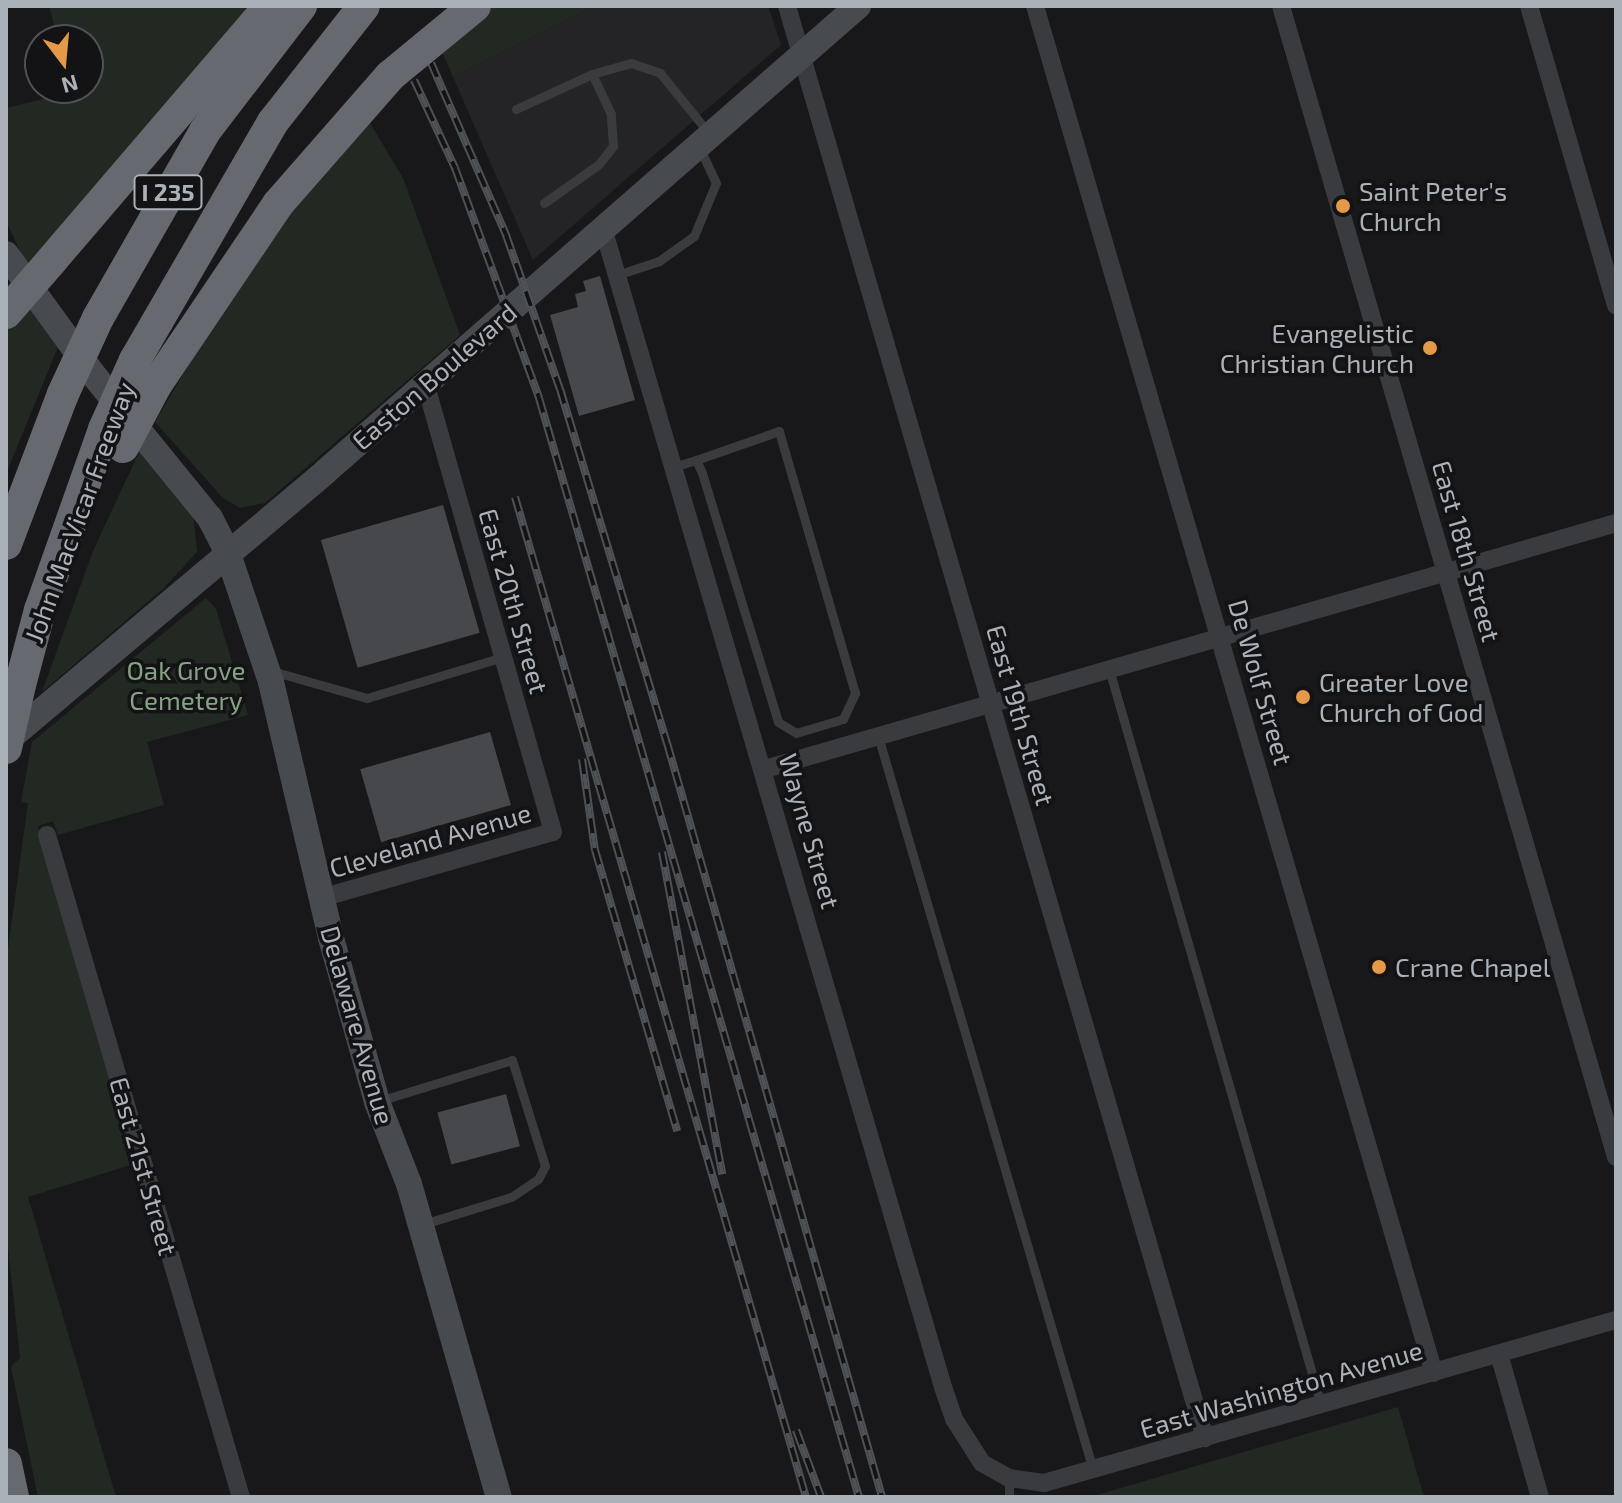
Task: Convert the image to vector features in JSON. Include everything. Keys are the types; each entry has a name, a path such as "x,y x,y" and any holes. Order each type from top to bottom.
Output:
{"highway":[{"path":"6,313 52,260 242,60 270,6"},
{"name":"John MacVicar Freeway","path":"6,544 63,394 98,318 242,60 301,6"},
{"name":"John MacVicar Freeway","path":"6,748 40,610 114,438 135,360 273,122 364,6"},
{"path":"114,438 156,385 278,204 390,76 475,6"},
{"path":"6,1464 13,1497"}],"main road":[{"name":"Easton Boulevard","path":"6,741 425,384 858,6"},
{"path":"6,254 92,373 210,518 227,551"},
{"name":"Delaware Avenue","path":"227,551 268,670 321,898 377,1102 421,1225 499,1497"}],"street":[{"name":"East 19th Street","path":"787,6 1205,1438"},
{"name":"De Wolf Street","path":"1035,6 1434,1373"},
{"path":"1529,6 1616,306"},
{"name":"East 18th Street","path":"1288,8 1446,572 1616,1157"},
{"name":"Wayne Street","path":"603,228 765,769 943,1387 970,1446"},
{"name":"East 20th Street","path":"425,384 553,832"},
{"path":"765,769 1616,523"},
{"name":"Cleveland Avenue","path":"321,898 553,832"},
{"name":"East 21st Street","path":"47,835 241,1497"},
{"name":"East Washington Avenue","path":"970,1446 982,1463 1009,1488 1044,1483 1616,1320"},
{"path":"1499,1354 1540,1497"}],"lane":[{"path":"516,109 592,74 631,63 650,65 704,140 716,183 694,236 659,261 617,275"},
{"path":"544,203 599,164 613,146 611,114 592,74"},
{"path":"673,467 779,431 855,693 843,719 796,733 778,722 696,460"},
{"path":"268,670 367,698 503,657"},
{"path":"1109,669 1321,1405"},
{"path":"878,736 1093,1470"},
{"path":"377,1102 512,1060 541,1145 545,1166 538,1179 511,1197 421,1225"}],"shaded area":[{"path":"594,6 768,6 781,45 533,260 453,77"}],"green space":[{"path":"49,6 256,6 29,270 6,221 6,108 24,104 104,104 104,24 54,24"},
{"path":"493,6 594,6 453,77 440,47"},
{"path":"367,118 403,178 460,335 265,503 240,508 223,498 155,422 251,260"},
{"path":"28,304 60,342 6,474 6,330"},
{"path":"141,448 193,513 197,552 164,588 42,692 93,551"},
{"name":"Oak Grove Cemetery","path":"206,598 216,609 248,715 147,742 164,805 58,835 53,821 38,826 137,1163 28,1197 116,1497 38,1497 11,1367 20,1358 6,1229 6,963 28,803 21,802 32,742"},
{"path":"1398,1407 1424,1497 1090,1497"}],"building":[{"path":"600,276 635,400 579,416 550,315 578,307 575,294 586,291 583,281"},
{"path":"443,505 480,633 358,668 321,540"},
{"path":"490,732 511,805 381,842 360,769"},
{"path":"506,1094 520,1146 451,1165 437,1112"}],"railway":[{"path":"431,63 506,235 560,389 667,743 882,1497"},
{"path":"414,80 455,168 539,398 859,1497"},
{"path":"515,497 806,1497"},
{"path":"582,759 595,850 677,1131"},
{"path":"662,852 722,1174"},
{"path":"796,1430 821,1497"}],"place":[{"name":"Saint Peter's Church","path":"1343,206"},
{"name":"Evangelistic Christian Church","path":"1430,348"},
{"name":"Greater Love Church of God","path":"1303,697"},
{"name":"Crane Chapel","path":"1379,967"}]}
